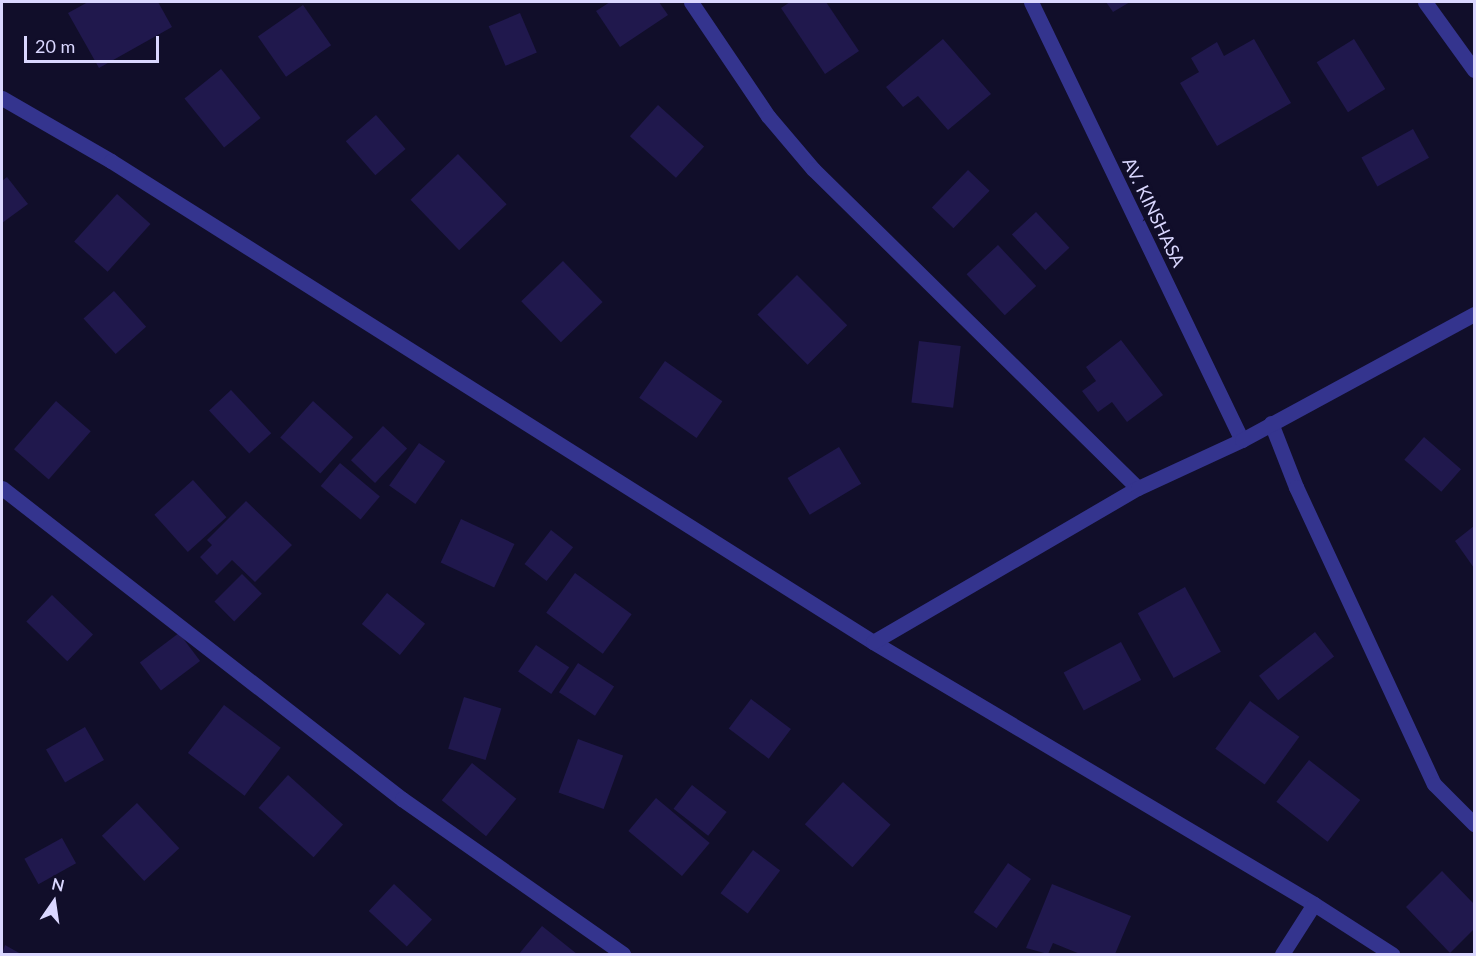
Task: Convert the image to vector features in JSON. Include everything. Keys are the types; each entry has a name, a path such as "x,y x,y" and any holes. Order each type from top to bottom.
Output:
{"street":[{"path":"691,2 768,116 813,169 1138,488"},
{"name":"AV. KINSHASA","path":"1031,2 1242,440"},
{"path":"1425,2 1474,70"},
{"path":"2,98 111,161 873,642 1314,904 1392,954"},
{"path":"873,642 1138,488 1242,440 1474,314"},
{"path":"1271,423 1296,486 1434,784 1474,824"},
{"path":"2,488 402,799 623,954"},
{"path":"1282,954 1314,904"}],"building":[{"path":"88,2 158,2 172,27 99,68 68,13"},
{"path":"610,2 659,2 668,15 620,47 596,11"},
{"path":"790,2 826,2 859,51 825,74 781,8"},
{"path":"1106,2 1130,2 1113,12"},
{"path":"303,5 331,45 286,77 258,37"},
{"path":"520,13 537,53 506,66 489,26"},
{"path":"943,39 991,94 948,130 918,96 903,107 886,87"},
{"path":"1254,39 1291,103 1217,146 1180,83 1199,72 1191,58 1217,42 1224,56"},
{"path":"1354,39 1385,89 1348,112 1317,62"},
{"path":"221,69 261,118 224,148 184,99"},
{"path":"658,105 704,146 676,178 630,136"},
{"path":"376,115 406,149 375,175 346,141"},
{"path":"1413,129 1429,158 1377,186 1361,158"},
{"path":"458,154 507,204 459,250 411,200"},
{"path":"968,170 990,191 953,228 932,207"},
{"path":"7,177 28,204 2,223 2,181"},
{"path":"117,194 150,224 108,272 74,242"},
{"path":"1036,212 1069,248 1045,270 1012,235"},
{"path":"998,245 1036,286 1005,315 967,274"},
{"path":"563,261 603,302 561,342 521,301"},
{"path":"797,275 847,325 808,365 757,315"},
{"path":"114,291 146,327 116,354 84,318"},
{"path":"1121,340 1163,395 1127,422 1112,402 1098,412 1082,391 1096,381 1086,367"},
{"path":"919,341 961,346 953,408 911,403"},
{"path":"665,361 722,401 697,438 639,398"},
{"path":"231,390 271,433 249,454 209,410"},
{"path":"56,401 91,431 49,479 14,449"},
{"path":"313,401 353,437 320,474 280,437"},
{"path":"383,426 407,449 375,483 351,460"},
{"path":"1424,437 1461,469 1441,492 1404,460"},
{"path":"419,443 445,461 415,504 389,486"},
{"path":"839,447 861,484 810,515 788,478"},
{"path":"340,463 380,496 361,519 321,486"},
{"path":"193,480 226,517 188,552 154,515"},
{"path":"246,501 292,545 255,582 232,560 217,575 200,557 212,545 207,540"},
{"path":"461,519 514,544 494,587 441,563"},
{"path":"1474,526 1474,568 1455,541"},
{"path":"551,530 573,547 547,581 525,564"},
{"path":"575,573 632,614 603,654 546,613"},
{"path":"242,574 262,594 234,621 214,602"},
{"path":"1185,587 1221,652 1174,678 1138,613"},
{"path":"387,593 425,624 400,655 362,624"},
{"path":"52,595 93,635 67,661 26,622"},
{"path":"1315,632 1334,656 1278,700 1259,676"},
{"path":"179,633 200,661 161,690 140,662"},
{"path":"1121,642 1141,680 1084,710 1064,673"},
{"path":"536,645 569,667 551,694 518,672"},
{"path":"578,663 614,686 595,716 559,692"},
{"path":"464,697 501,708 486,760 448,749"},
{"path":"751,699 791,729 769,759 729,729"},
{"path":"1250,701 1299,737 1265,785 1215,749"},
{"path":"224,705 281,748 245,796 188,753"},
{"path":"85,727 104,760 65,782 46,750"},
{"path":"578,739 623,755 604,809 559,793"},
{"path":"1309,760 1360,800 1328,842 1276,802"},
{"path":"472,763 516,799 486,836 442,800"},
{"path":"288,775 343,825 314,857 259,808"},
{"path":"843,782 891,825 852,867 805,824"},
{"path":"692,785 727,812 708,836 674,809"},
{"path":"656,798 710,843 682,876 628,831"},
{"path":"137,803 179,848 144,881 102,836"},
{"path":"62,838 76,863 38,884 24,859"},
{"path":"753,850 780,870 748,914 721,893"},
{"path":"1008,863 1031,879 997,928 974,912"},
{"path":"1442,871 1474,904 1474,929 1450,953 1406,907"},
{"path":"394,884 432,919 407,947 369,911"},
{"path":"1052,884 1131,916 1115,954 1080,954 1053,943 1048,954 1026,948"},
{"path":"542,926 577,954 519,954"},
{"path":"5,945 21,954 2,954"}]}
